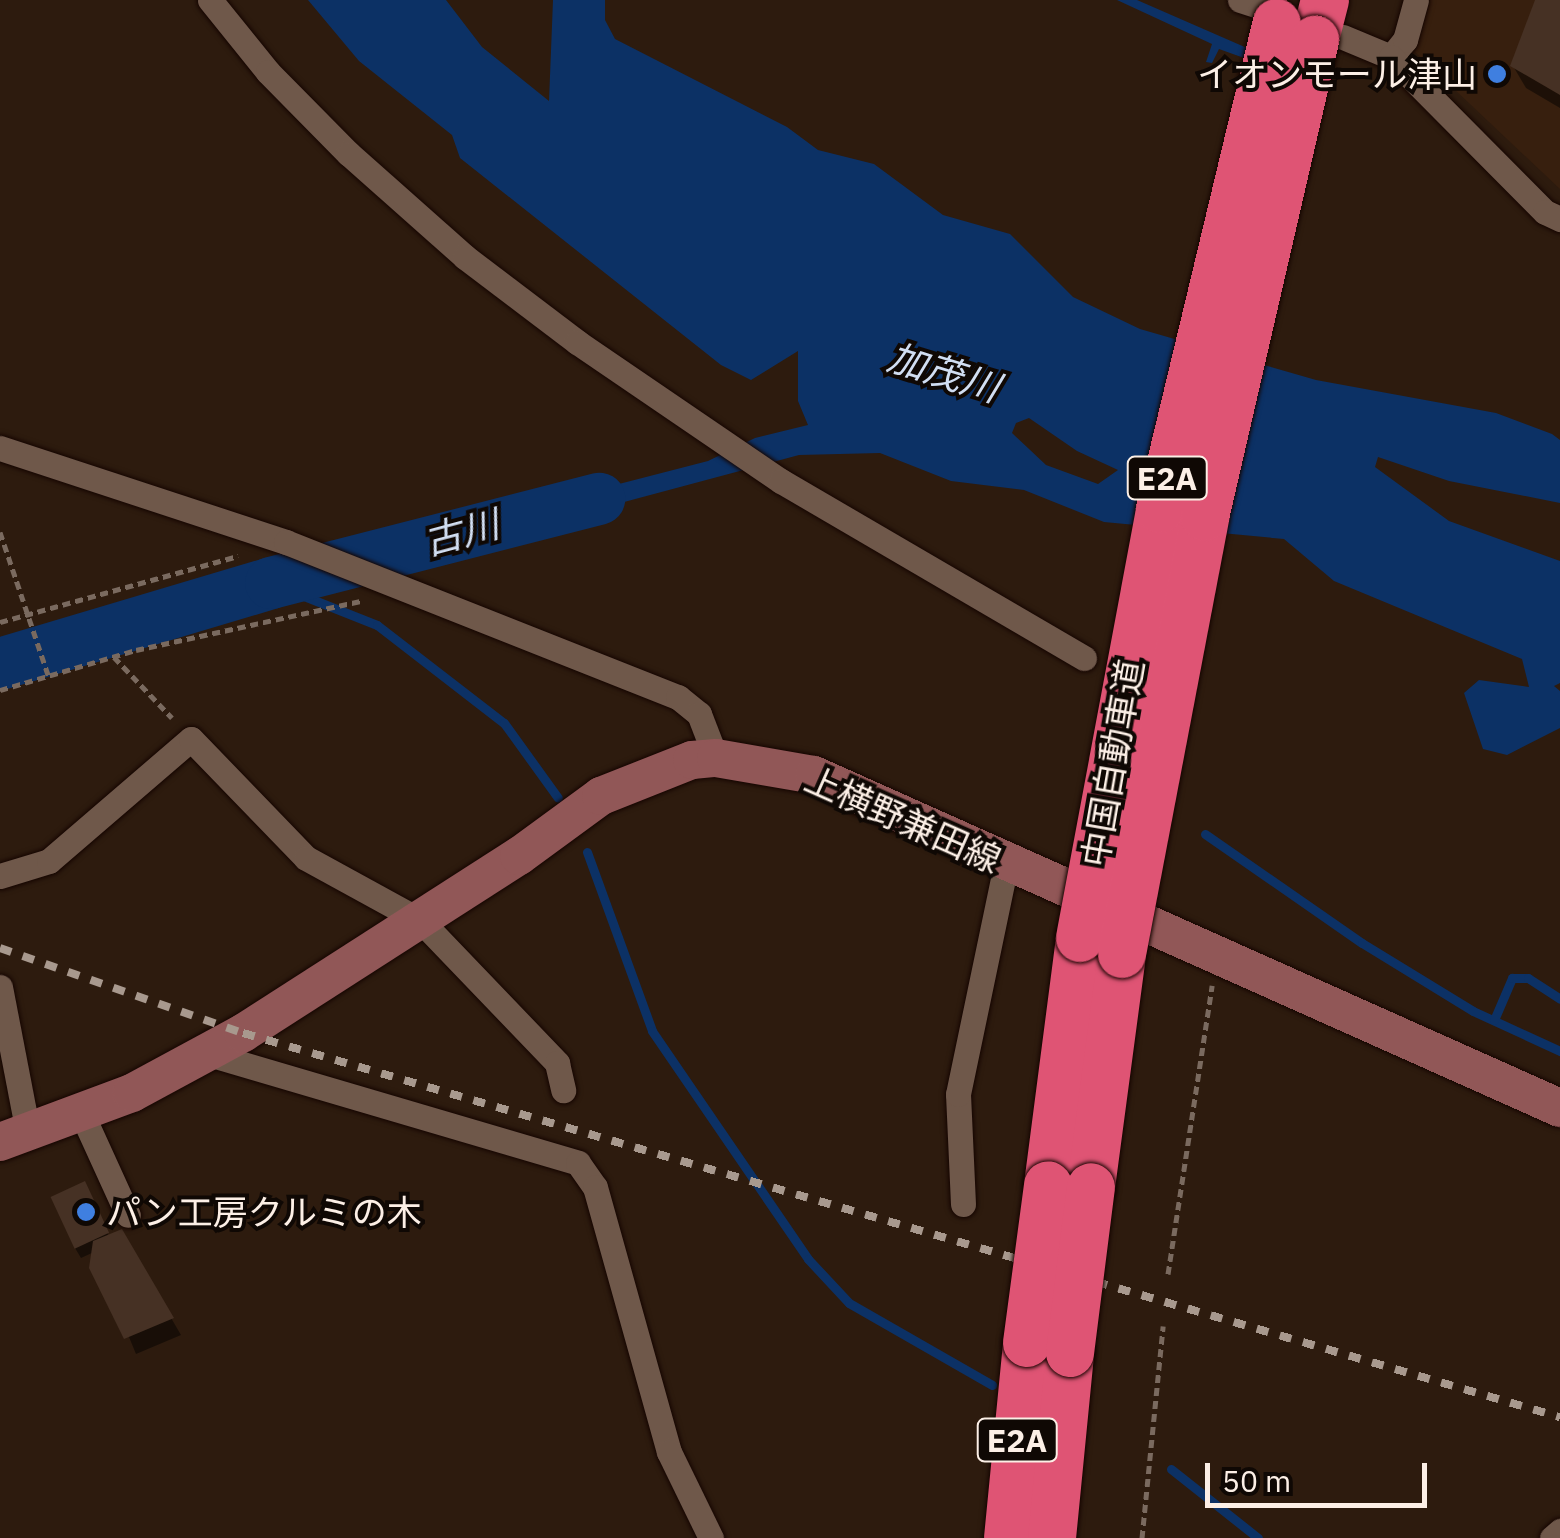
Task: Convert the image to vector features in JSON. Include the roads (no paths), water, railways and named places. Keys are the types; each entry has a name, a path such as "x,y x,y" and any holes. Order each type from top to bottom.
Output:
{"highway":[{"name":"中国自動車道","path":"1008,1538 1049,1348 1102,946 1205,518 1291,15"},
{"name":"中国自動車道","path":"1049,1348 1052,1538"}],"main road":[{"name":"上横野兼田線","path":"14,1137 132,1093 421,921 601,796 692,760 716,758 814,775 1006,864 1217,950 1560,1108"}],"street":[{"path":"210,0 268,72 465,257 782,481 1084,658"},
{"path":"1391,58 1405,40 1416,0"},
{"path":"1291,15 1391,58 1560,219"},
{"path":"0,448 277,540 678,697 699,714 716,758"},
{"path":"0,876 49,861 191,738 306,858 421,921 556,1063 563,1090"},
{"path":"963,1204 958,1094 1006,864"},
{"path":"0,986 14,1137"},
{"path":"202,1052 578,1163 595,1187 669,1452 711,1538"},
{"path":"81,1112 128,1216"},
{"path":"1552,1538 1560,1530"}],"water":[{"name":"加茂川","path":"308,0 446,0 482,47 549,101 553,0 605,0 605,20 615,39 787,127 818,150 874,164 943,215 1010,234 1073,297 1140,329 1316,380 1496,413 1552,434 1560,440 1560,503 1449,481 1378,457 1375,467 1449,521 1560,561 1560,683 1554,686 1560,691 1560,728 1507,755 1483,749 1464,693 1479,680 1529,687 1522,659 1334,581 1284,539 1104,522 1024,490 951,481 880,453 799,455 531,527 526,508 708,461 755,438 808,425 798,401 798,351 751,380 721,365 460,158 452,135 359,61","holes":["1029,418 1077,451 1118,470 1098,484 1046,465 1012,433 1016,423"]},
{"path":"1117,0 1137,0 1247,48 1244,58 1219,49 1212,63 1206,62 1212,44"}],"waterway":[{"name":"古川","path":"0,664 271,583 599,499"},
{"path":"271,583 377,625 504,723 558,798"},
{"path":"1205,834 1362,943 1473,1011 1560,1051"},
{"path":"587,852 652,1031 808,1259 849,1303 992,1385"},
{"path":"1494,1020 1512,978 1528,978 1560,999"},
{"path":"1171,1469 1258,1538"}],"railway":[{"path":"0,948 243,1033 1560,1417"}],"place":[{"name":"イオンモール津山","path":"1497,74"},
{"name":"パン工房クルミの木","path":"86,1212"}]}
